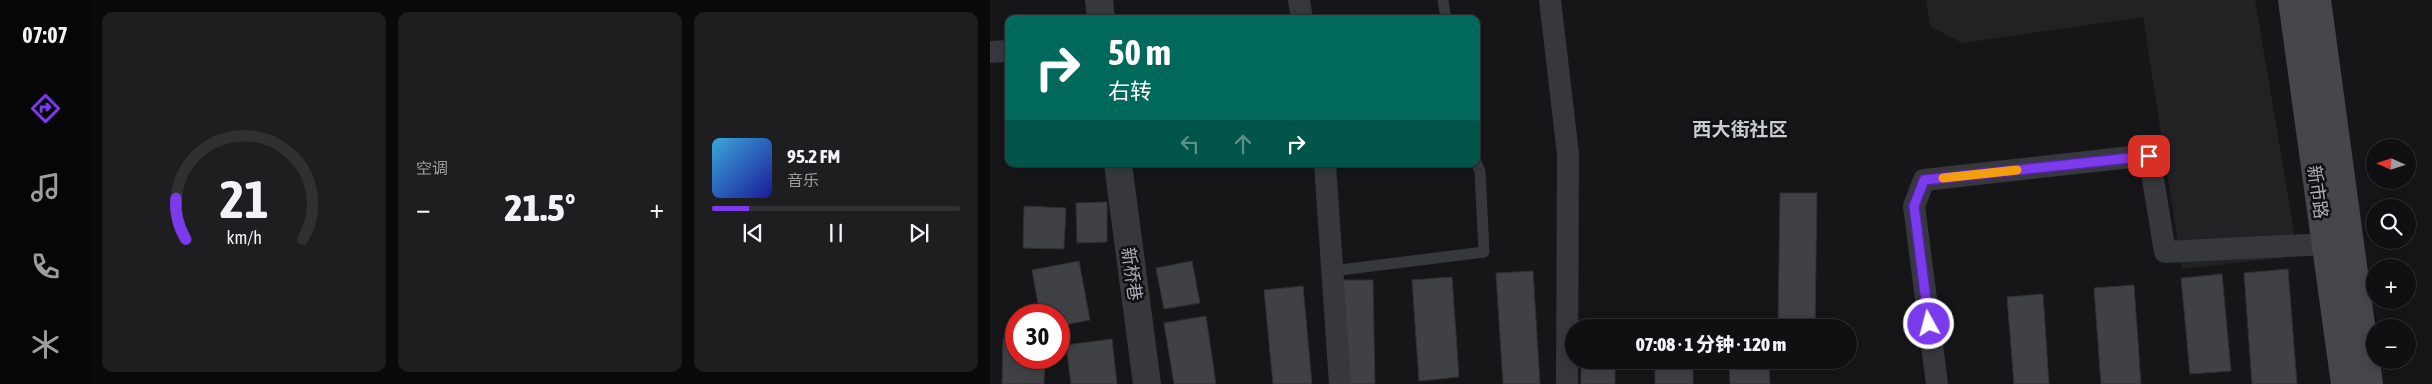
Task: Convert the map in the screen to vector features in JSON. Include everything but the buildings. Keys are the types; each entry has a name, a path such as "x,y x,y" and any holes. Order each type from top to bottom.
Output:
{"main road":[{"name":"新市路","path":"2292,0 2345,384"},
{"name":"新市路","path":"2317,0 2368,384"}],"street":[{"path":"1099,0 1101,15"},
{"path":"1299,0 1301,15"},
{"path":"1550,0 1568,154 1566,384"},
{"path":"990,52 1005,50"},
{"path":"1937,384 1914,206 1924,180 2149,156 2165,252 2326,244"},
{"name":"新桥巷","path":"1118,167 1147,384"},
{"path":"1326,167 1340,384"}],"lane":[{"path":"1443,0 1445,15"},
{"path":"1332,272 1484,252 1480,171 1478,167"}],"shaded area":[{"path":"1926,0 2255,0 2298,256 2182,269 2143,17 1962,43 1930,26"}],"slow traffic":[{"path":"1943,178 2017,170"}],"district":[{"name":"西大街社区","path":"1740,129"}],"route":[{"path":"1929,324 1914,206 1924,180 2149,156"}]}
